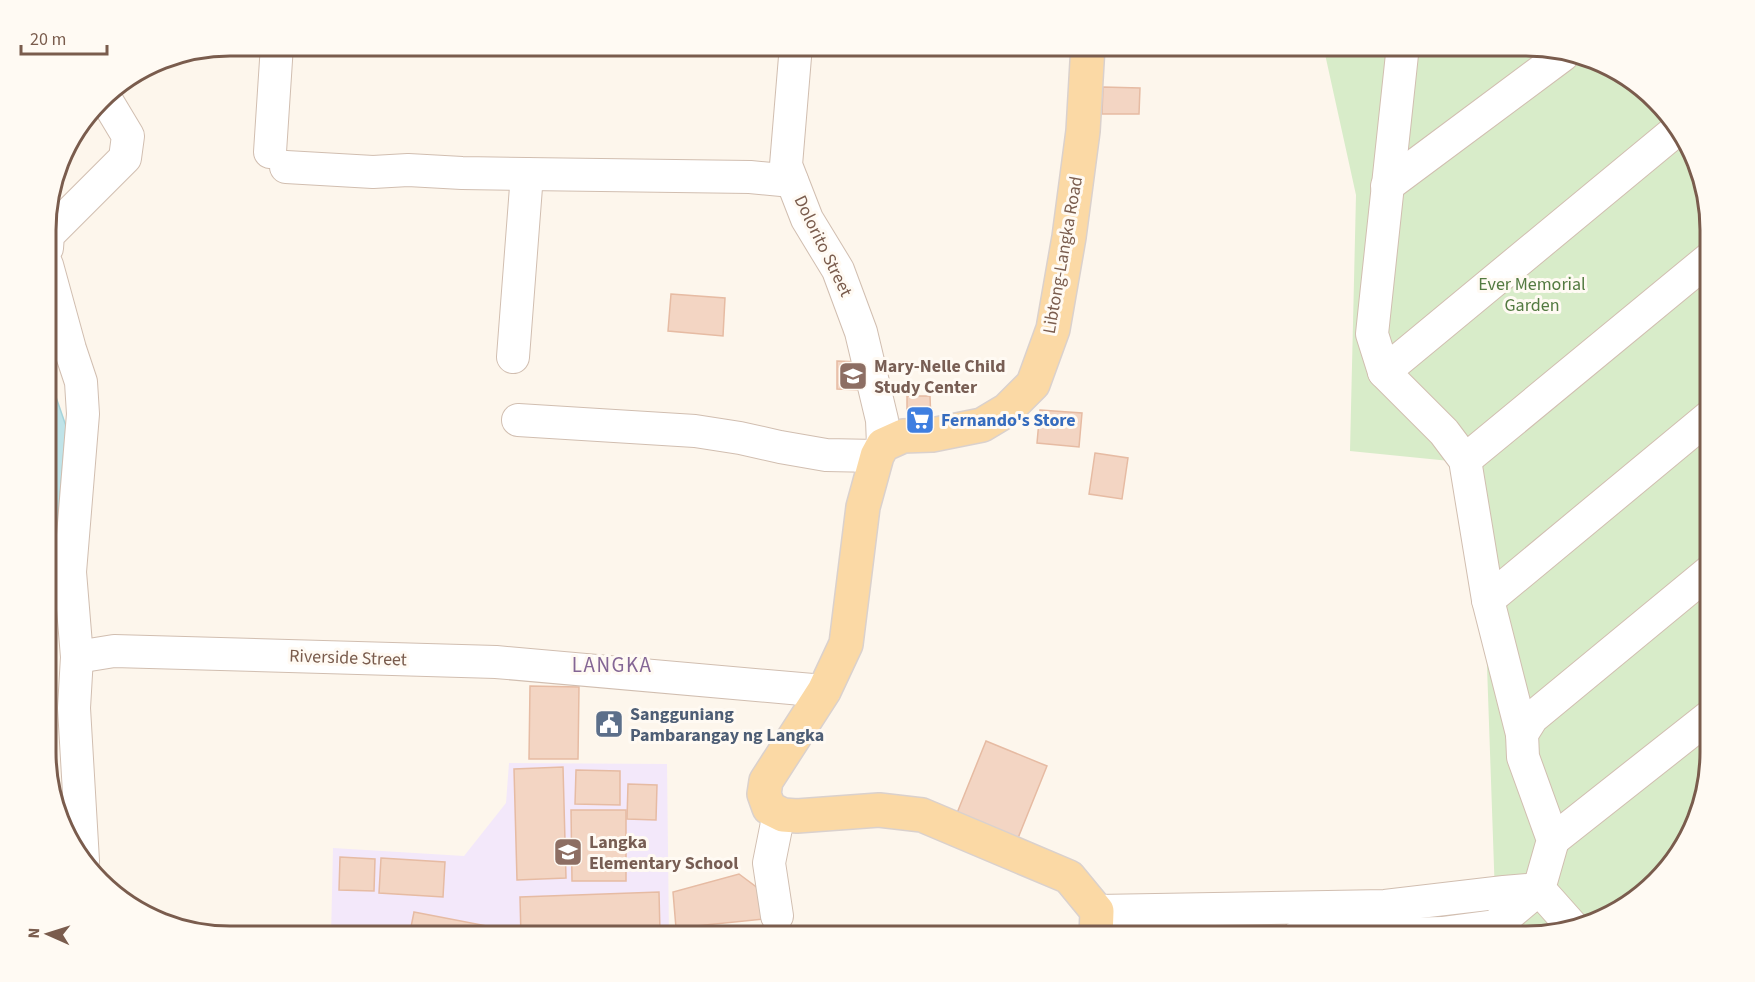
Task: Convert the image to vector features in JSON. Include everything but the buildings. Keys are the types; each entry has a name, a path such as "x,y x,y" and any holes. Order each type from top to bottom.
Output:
{"main road":[{"name":"Libtong-Langka Road","path":"880,451 903,436 932,435 982,425 1007,410 1033,384 1053,329 1069,237 1083,131 1087,56"},
{"path":"880,451 863,507 846,644 824,691 766,781 764,794 766,801 770,808 783,815 879,810 922,815 1069,878 1096,924"}],"street":[{"path":"277,56 278,159 373,172 408,170 462,173 750,177 792,181"},
{"name":"Dolorito Street","path":"795,56 786,165 807,219 838,270 861,332 882,420 880,451"},
{"path":"1403,56 1372,334 1384,372 1444,432 1466,460 1488,600 1522,734 1523,757 1553,840"},
{"path":"1387,186 1558,59"},
{"path":"56,227 125,158 128,136 109,105"},
{"path":"1384,372 1671,135"},
{"path":"513,357 527,174"},
{"path":"1466,460 1699,267"},
{"path":"56,300 81,382 83,414 70,572 76,657 74,708 82,844"},
{"path":"518,420 695,431 826,455 880,451"},
{"path":"1488,600 1699,425"},
{"path":"1522,734 1532,718 1699,580"},
{"name":"Riverside Street","path":"76,657 114,651 496,662 824,691"},
{"path":"1495,926 1539,889 1553,840 1699,725"},
{"path":"777,916 769,863 779,813"},
{"path":"1096,924 1385,906 1539,889"},
{"path":"1539,889 1567,921"}],"shaded area":[{"name":"Langka Elementary School","path":"509,763 667,764 669,926 331,926 333,848 464,856 506,803"}],"green space":[{"name":"Ever Memorial Garden","path":"1325,56 1525,56 1570,61 1612,79 1631,91 1648,107 1664,124 1676,143 1694,185 1699,218 1699,764 1696,786 1686,819 1664,858 1640,883 1622,897 1602,909 1581,917 1559,923 1518,926 1495,896 1480,464 1350,451 1356,195"}],"water":[{"path":"56,397 66,426 56,541"}],"place":[{"name":"Mary-Nelle Child Study Center","path":"853,376"},
{"name":"Fernando's Store","path":"920,420"},
{"name":"Sangguniang Pambarangay ng Langka","path":"609,724"},
{"name":"Langka Elementary School","path":"568,852"}],"district":[{"name":"LANGKA","path":"612,665"}]}
